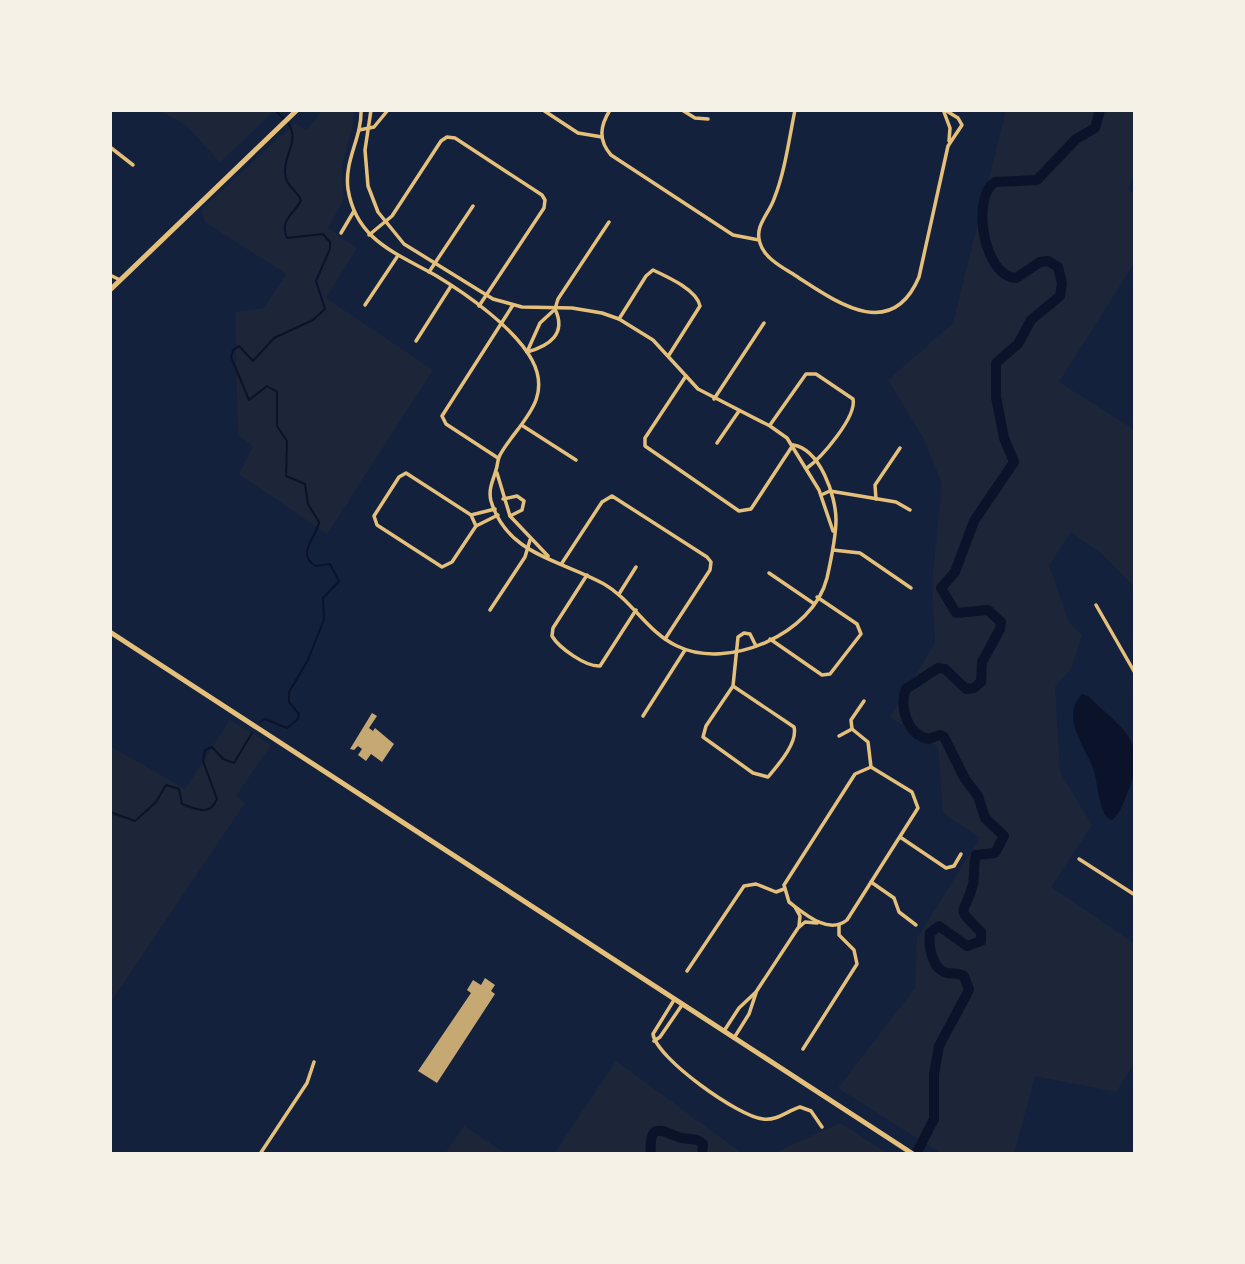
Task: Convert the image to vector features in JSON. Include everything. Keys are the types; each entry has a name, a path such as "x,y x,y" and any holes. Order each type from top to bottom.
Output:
{"main road":[{"path":"110,290 297,110"},
{"path":"110,632 913,1154"}],"street":[{"path":"361,110 359,130 347,173 354,211 369,234 397,257 429,272 479,306 527,352 536,370 537,393 523,426 498,458 491,488 496,511 511,536 526,550 587,575 619,594 665,639 685,650 709,654 756,646 802,618 826,582 833,550 836,522 830,491 816,462 805,449 793,445"},
{"path":"371,110 365,150 366,176 372,200 384,222 404,244 486,296 513,305 587,309 619,319 653,340 686,376 714,399 770,426 793,445 820,495 833,531"},
{"path":"359,130 370,130 388,110"},
{"path":"543,110 578,133 601,137"},
{"path":"610,110 603,124 601,137 608,151 733,234 759,240"},
{"path":"682,110 695,118 708,120"},
{"path":"795,110 777,191 760,225 759,240 772,260 844,307 868,313 893,308 910,294 919,277 948,146 950,128 944,110"},
{"path":"944,110 958,118 962,125 948,146"},
{"path":"369,234 391,216 440,142 447,137 456,138 542,195 545,200 544,208 479,306"},
{"path":"110,147 132,166"},
{"path":"429,272 472,206"},
{"path":"341,233 354,211"},
{"path":"527,352 540,323 555,309 558,299 609,222"},
{"path":"365,305 397,257"},
{"path":"619,319 646,276 653,270 699,299 700,306 669,355"},
{"path":"110,275 120,280"},
{"path":"416,341 451,286"},
{"path":"498,458 446,424 442,416 502,327 513,305"},
{"path":"527,352 540,348 556,337 560,325 555,309"},
{"path":"714,399 764,323"},
{"path":"770,426 806,374 816,374 850,396 854,402 853,409 816,462 807,468"},
{"path":"686,376 645,438 645,446 739,511 751,509 793,445"},
{"path":"717,443 739,411"},
{"path":"523,426 576,460"},
{"path":"876,499 875,485 900,448"},
{"path":"496,471 505,507 510,516 550,558"},
{"path":"476,526 471,515 407,473 399,477 374,516 377,525 442,567 452,562 476,526 505,507"},
{"path":"820,495 830,491 896,502 910,510"},
{"path":"503,499 517,496 524,501 522,510 510,516"},
{"path":"561,564 602,502 612,496 707,557 711,562 710,570 665,639"},
{"path":"471,515 496,511"},
{"path":"490,610 525,557 530,540"},
{"path":"833,550 860,553 911,588"},
{"path":"619,594 636,567"},
{"path":"769,573 813,603"},
{"path":"587,575 553,628 552,636 557,643 590,665 600,666 636,610"},
{"path":"770,639 822,675 830,674 861,634 857,624 817,597"},
{"path":"1096,605 1135,673"},
{"path":"733,686 794,727 796,734 792,742 768,777 753,773 703,737 706,726 733,686 738,638 744,633 750,634 756,646"},
{"path":"643,716 685,650"},
{"path":"864,701 851,720 852,729 868,742 871,767"},
{"path":"839,736 852,729"},
{"path":"724,1031 739,1008 756,992 798,928 808,921 839,925 847,920 917,812 917,799 912,792 871,767"},
{"path":"823,924 786,899 786,881 855,774 871,767"},
{"path":"900,837 946,867 954,866 961,854"},
{"path":"1079,859 1135,895"},
{"path":"871,882 894,898 899,912 916,925"},
{"path":"687,971 744,886 756,884 776,892 784,889"},
{"path":"794,905 800,916 798,928"},
{"path":"803,1049 857,964 854,950 839,935 839,925"},
{"path":"734,1038 749,1014 756,992"},
{"path":"674,1000 653,1034 654,1041 686,1073 746,1114 770,1119 800,1107 816,1115 821,1127"},
{"path":"654,1041 660,1037 682,1005"},
{"path":"260,1154 307,1083 314,1062"}],"shaded area":[{"path":"158,110 275,110 220,163 186,125"},
{"path":"323,110 354,110 353,125 342,165 343,201 328,228 357,248 326,298 433,370 327,534 239,474 253,446 238,435 235,312 264,308 286,274 205,222 201,210 295,123 306,130"},
{"path":"1006,110 1135,110 1135,173 1128,189 1135,195 1135,262 1059,382 1135,430 1135,588 1101,553 1071,532 1049,565 1069,622 1082,635 1071,669 1055,687 1060,772 1092,825 1051,887 1135,944 1135,1063 1116,1092 1035,1076 1014,1154 942,1154 838,1088 915,988 917,938 980,838 943,813 938,747 890,717 935,643 932,582 942,484 924,439 888,380 953,323"},
{"path":"1082,694 1088,696 1119,725 1133,745 1135,770 1122,805 1112,820 1104,813 1091,762 1074,723 1073,713"},
{"path":"230,720 271,745 236,796 245,803 110,1003 110,746 185,789"},
{"path":"616,1061 743,1154 554,1154"},
{"path":"840,1123 889,1154 772,1154"},
{"path":"464,1126 506,1154 445,1154"}],"building":[{"path":"372,713 377,716 369,728 373,731 375,728 394,744 382,762 371,754 366,761 358,755 362,749 358,746 354,750 350,749"},
{"path":"485,978 495,985 491,991 495,994 437,1083 418,1071 471,993 467,990 473,980 481,985"}],"waterway":[{"path":"275,110 284,119"},
{"path":"916,1154 934,1119 934,1074 939,1046 969,990 964,976 947,973 938,967 931,950 930,933 939,926 967,946 981,941 981,932 964,913 973,884 976,855 995,853 1004,836 985,818 978,796 965,779 944,737 940,735 928,739 910,726 904,711 904,696 906,689 938,668 945,669 966,689 974,688 981,682 982,662 1000,629 1001,622 988,610 956,613 941,588 955,572 974,521 1014,462 1004,438 996,397 996,363 1018,344 1031,320 1060,296 1062,283 1058,267 1048,261 1040,262 1016,278 1005,274 995,264 984,235 984,203 988,190 995,182 1037,180 1076,139 1095,128 1100,110"},
{"path":"260,722 265,719 287,728 298,719 299,714 289,702 289,692 308,660 324,619 323,598 339,581 330,564 316,566 307,556 319,522 308,504 305,484 286,476 287,441 277,426 277,392 267,386 249,400 231,357 233,350 239,346 253,361 274,338 313,320 325,309 316,281 330,249 330,242 323,234 287,238 285,231 286,221 301,200 285,177 292,141 288,123"},
{"path":"110,812 135,821 156,802 166,785 179,789 182,804 202,810 210,808 217,799 203,761 205,750 212,747 223,759 234,763 252,733"},
{"path":"651,1154 652,1135 659,1131 698,1140 703,1144 702,1154"}]}
